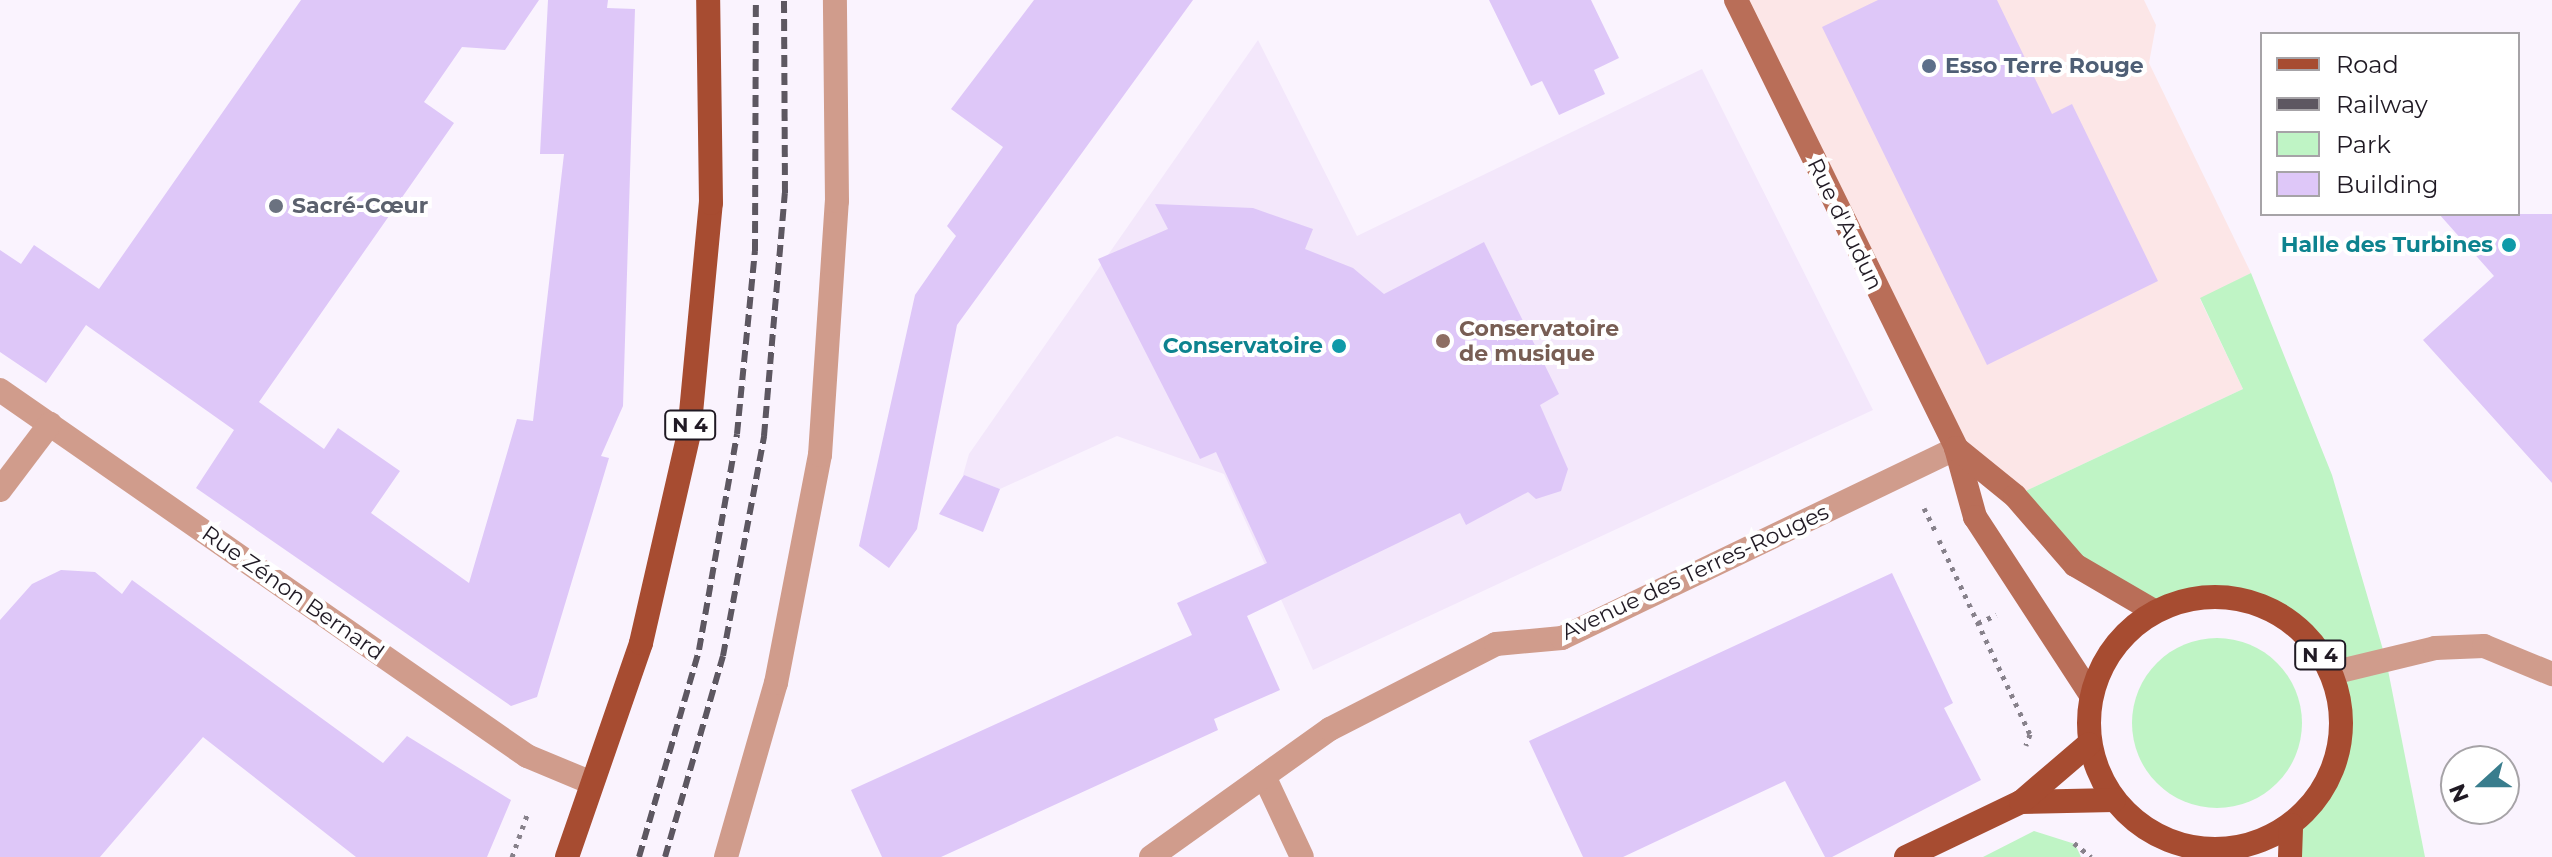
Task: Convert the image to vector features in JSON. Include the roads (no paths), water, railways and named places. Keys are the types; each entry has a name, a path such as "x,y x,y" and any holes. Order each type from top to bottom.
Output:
{"main road":[{"name":"N 4","path":"567,857 641,643 689,434 711,203 708,0"},
{"name":"N 4","path":"2194,597 2236,597 2276,611 2302,632 2332,673 2342,714 2338,756 2320,794 2291,825 2257,843 2218,850 2182,851 2135,822 2114,800 2089,744 2091,695 2125,632 2154,611 2194,597"},
{"path":"1906,857 2021,802 2089,744"},
{"path":"2021,802 2114,800"},
{"path":"2290,857 2291,825"}],"street":[{"path":"726,857 776,683 820,455 837,201 835,0"},
{"name":"Rue d'Audun","path":"1736,0 1956,448 1975,517 2091,695"},
{"name":"Rue Zénon Bernard","path":"0,390 527,756 592,783"},
{"path":"0,490 50,424"},
{"name":"Rue d'Audun","path":"1956,448 2015,496 2075,565 2154,611"},
{"name":"Avenue des Terres-Rouges","path":"1151,857 1330,729 1496,644 1562,638 1956,448"},
{"path":"2332,673 2435,648 2484,646 2552,674"},
{"path":"1264,776 1302,857"}],"railway":[{"path":"639,857 699,650 737,434 755,251 756,0"},
{"path":"665,857 723,656 764,436 785,193 784,0"}],"place":[{"name":"Esso Terre Rouge","path":"1929,66"},
{"name":"Sacré-Cœur","path":"276,206"},
{"name":"Halle des Turbines","path":"2509,245"},
{"name":"Conservatoire de musique","path":"1443,341"},
{"name":"Conservatoire","path":"1339,346"}]}
